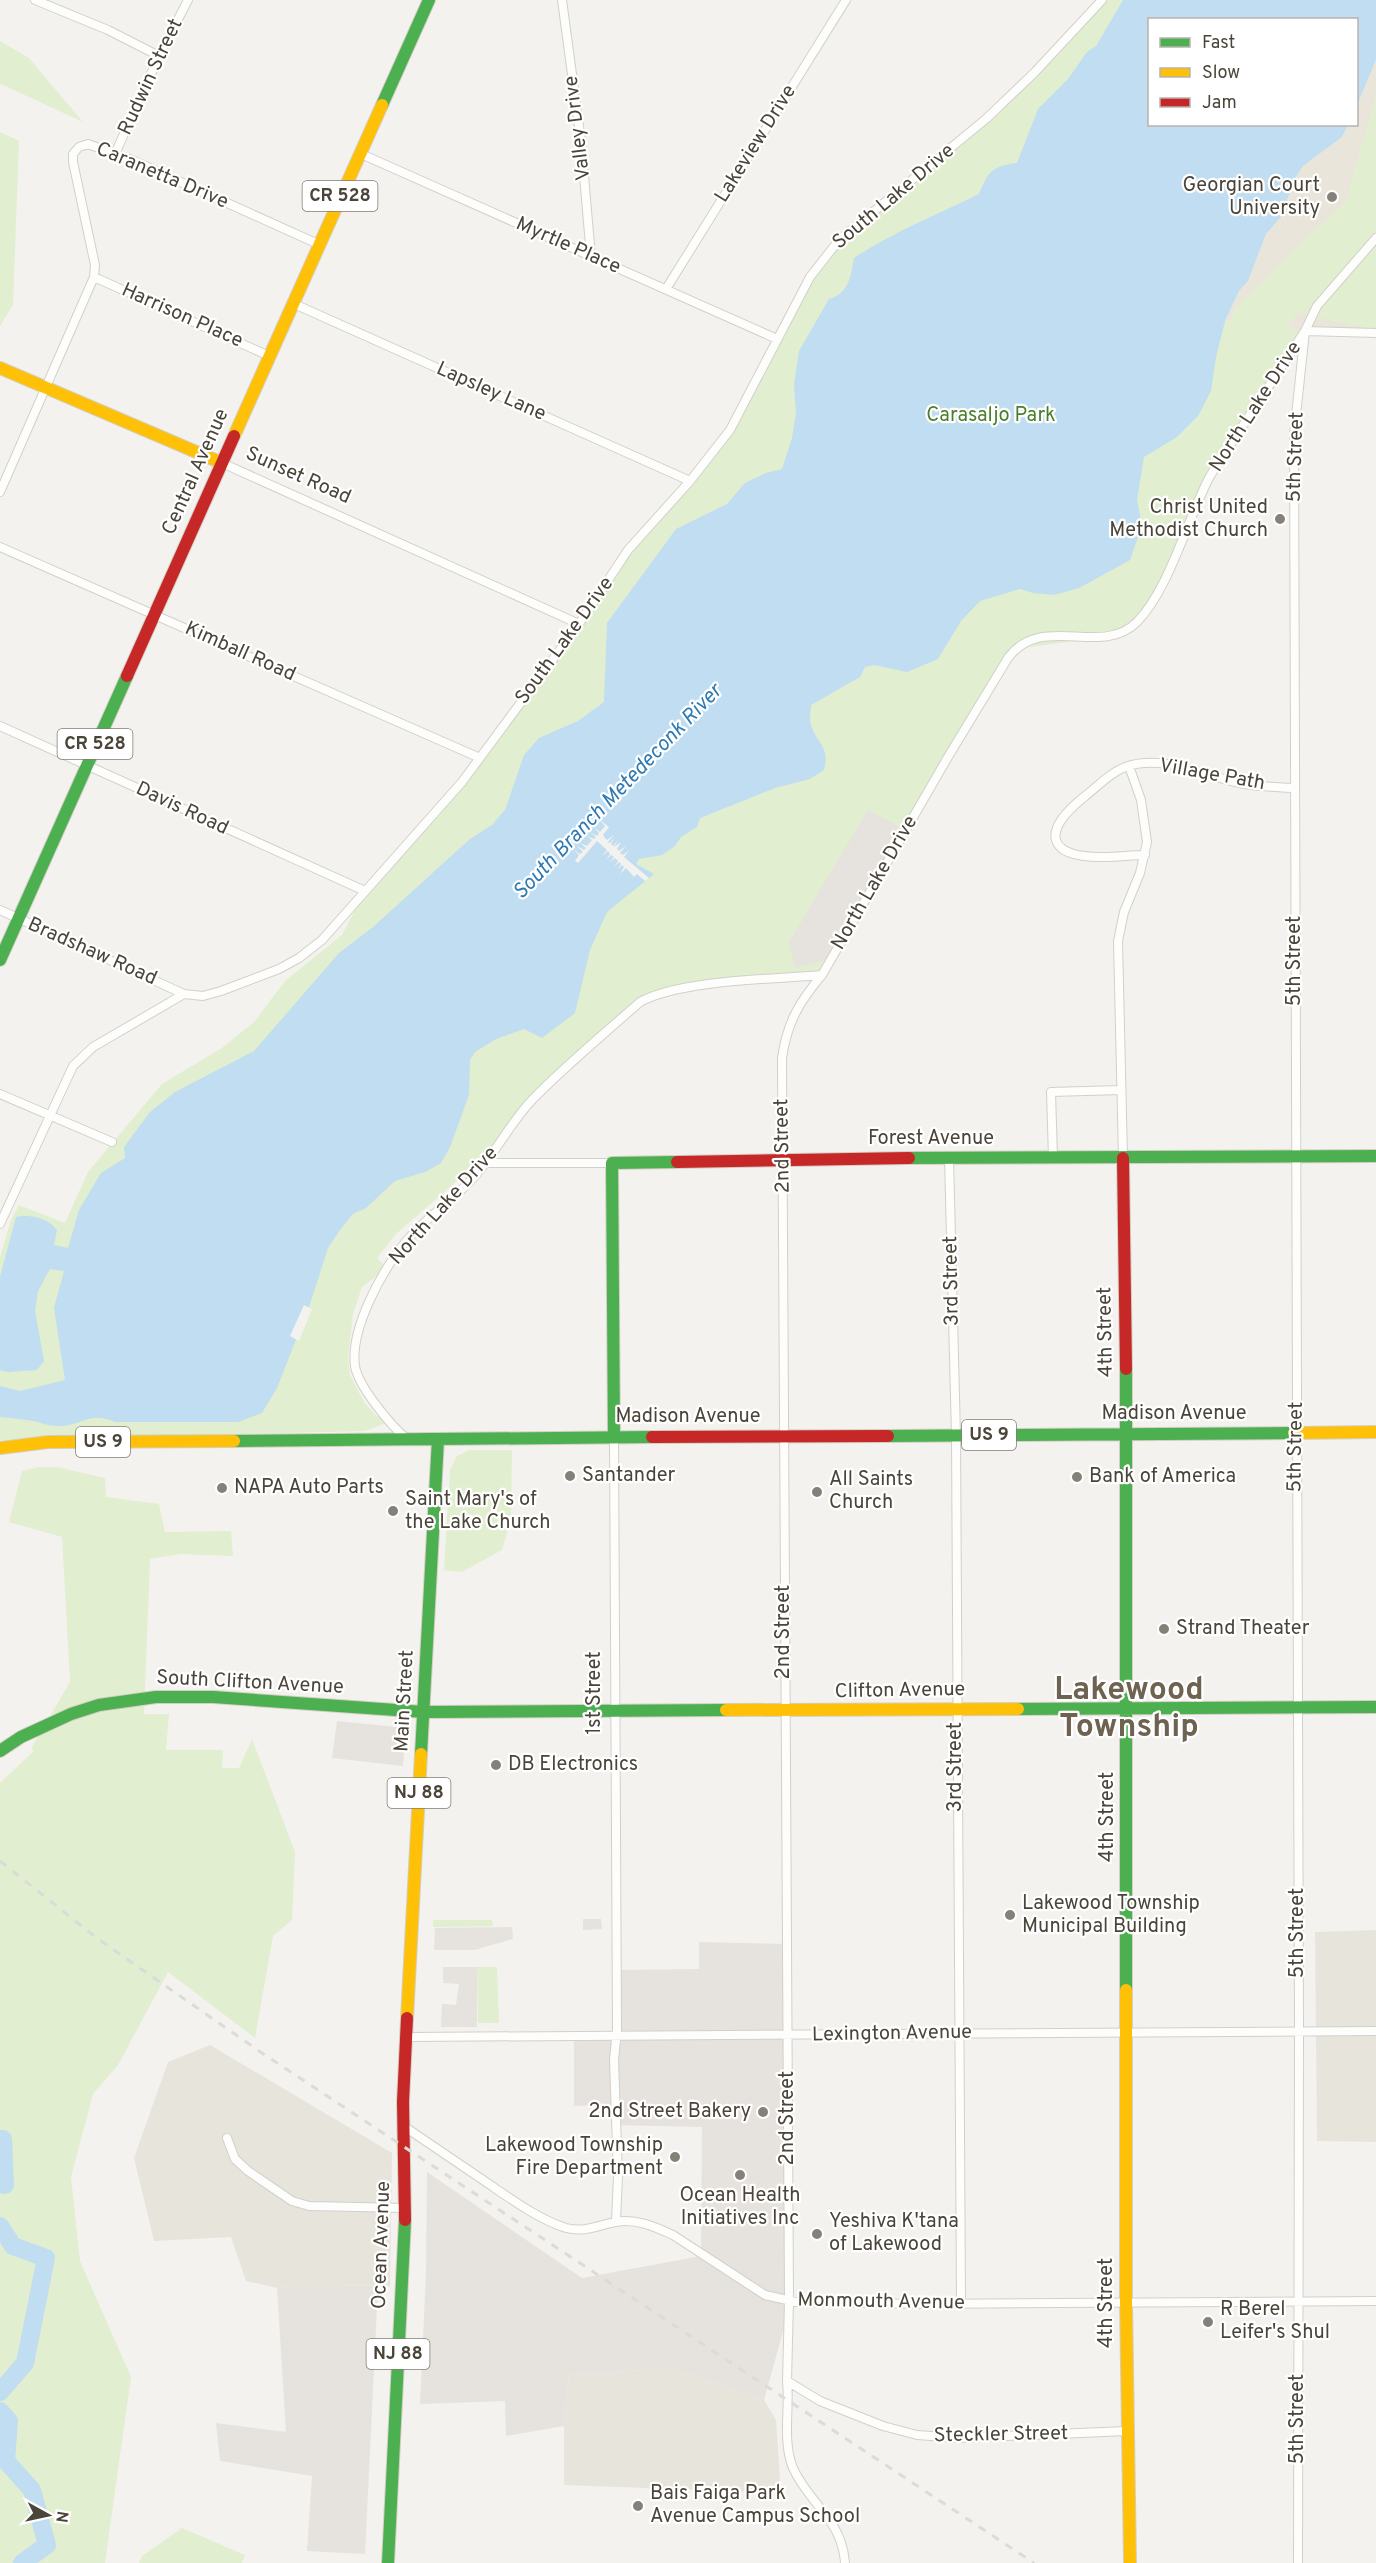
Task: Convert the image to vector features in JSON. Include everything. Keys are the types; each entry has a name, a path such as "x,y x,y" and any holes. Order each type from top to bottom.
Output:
{"main road":[{"name":"Central Avenue","path":"0,960 429,0"},
{"name":"Sunset Road","path":"0,368 222,463"},
{"name":"Forest Avenue","path":"612,1163 949,1158 1376,1156"},
{"name":"4th Street","path":"1123,1158 1128,1708 1126,2301 1130,2563"},
{"name":"1st Street","path":"612,1163 614,1436"},
{"name":"Madison Avenue","path":"0,1448 48,1443 614,1436 1376,1432"},
{"name":"Main Street","path":"402,2145 438,1439"},
{"name":"South Clifton Avenue","path":"0,1751 10,1742 72,1713 114,1700 143,1696 222,1697 424,1712"},
{"name":"Clifton Avenue","path":"424,1712 785,1712 1376,1707"},
{"path":"0,1731 10,1742"},
{"name":"Ocean Avenue","path":"388,2563 405,2208 402,2145"}],"street":[{"path":"35,0 108,30 159,56"},
{"name":"Rudwin Street","path":"116,154 159,56 188,0"},
{"name":"Valley Drive","path":"562,0 581,141 591,257"},
{"name":"Lakeview Drive","path":"666,289 846,0"},
{"name":"South Lake Drive","path":"0,1224 73,1066 93,1047 184,994 203,996 279,969 322,940 462,782 579,624 628,550 690,482 730,430 810,277 839,240 987,118 1035,72 1102,0"},
{"name":"Caranetta Drive","path":"0,492 47,389 94,277 95,265 75,176 73,154 80,147 88,144 116,154 318,244"},
{"name":"Myrtle Place","path":"359,153 777,339"},
{"name":"North Lake Drive","path":"407,1440 364,1390 356,1367 358,1336 375,1291 403,1245 466,1186 486,1163 531,1101 640,1002 656,993 710,985 822,975 944,763 1016,647 1043,636 1098,637 1120,634 1136,622 1149,606 1170,568 1209,479 1305,331 1317,306 1376,238"},
{"name":"Harrison Place","path":"94,277 269,356"},
{"name":"Lapsley Lane","path":"292,303 690,482"},
{"path":"1305,331 1376,333"},
{"name":"5th Street","path":"1298,2563 1299,2032 1296,1708 1298,1433 1294,1156 1294,434 1305,331"},
{"name":"Sunset Road","path":"222,463 579,624"},
{"name":"Kimball Road","path":"0,547 480,758"},
{"name":"Davis Road","path":"0,726 365,891"},
{"name":"Village Path","path":"1145,855 1102,858 1072,853 1061,848 1054,838 1055,828 1065,812 1110,776 1129,766 1154,764 1175,766 1244,784 1295,788"},
{"name":"Village Path","path":"1119,964 1118,941 1124,912 1145,855 1147,842 1141,800 1129,766"},
{"name":"Bradshaw Road","path":"0,910 184,994"},
{"name":"4th Street","path":"1119,964 1123,1158"},
{"name":"2nd Street","path":"789,2301 782,1059 786,1033 803,998 822,975"},
{"path":"1053,1158 1051,1092 1121,1090"},
{"path":"0,1094 112,1142"},
{"name":"3rd Street","path":"949,1158 956,1436 957,2033 961,2303"},
{"name":"Forest Avenue","path":"486,1163 612,1163"},
{"name":"1st Street","path":"614,1436 617,2037 614,2060 618,2176 616,2222"},
{"name":"Lexington Avenue","path":"408,2037 1376,2031"},
{"name":"Monmouth Avenue","path":"402,2125 507,2196 547,2220 568,2228 580,2229 593,2229 616,2222 639,2222 665,2231 765,2295 789,2301 961,2303 1376,2301"},
{"path":"227,2138 235,2159 248,2171 292,2201 309,2206 405,2208"},
{"path":"789,2301 788,2439 792,2466 803,2486 839,2533 844,2563"},
{"name":"Steckler Street","path":"787,2381 820,2401 884,2426 917,2435 959,2438 1127,2431"}],"shaded area":[{"name":"Georgian Court University","path":"1376,60 1376,333 1305,331 1225,321 1239,291 1248,281 1266,234 1280,218 1296,177 1303,166 1342,137 1348,126 1358,126 1358,103"},
{"path":"868,810 905,830 831,959 795,968 789,942"},
{"path":"337,1721 397,1727 406,1732 403,1766 332,1758"},
{"path":"583,1919 601,1919 602,1929 583,1930"},
{"path":"512,1927 513,1939 475,1950 434,1950 435,1928"},
{"path":"1376,1930 1376,2142 1317,2141 1315,1932"},
{"path":"699,1942 789,1944 790,2306 764,2400 673,2368 569,2375 564,2426 506,2436 505,2401 420,2404 426,2273 427,2172 582,2278 701,2256 702,2127 614,2125 613,2104 574,2106 574,2039 613,2037 612,1970 699,1969"},
{"path":"443,1967 477,1967 477,2027 441,2027 442,2004 456,2005 459,1984 443,1983"},
{"path":"210,2045 392,2153 390,2286 329,2285 277,2288 246,2281 231,2237 154,2241 134,2158 168,2062"},
{"path":"328,2285 378,2286 365,2554 307,2551 312,2476 220,2461 216,2423 286,2432 277,2288"},
{"path":"673,2368 764,2400 776,2420 781,2493 564,2485 564,2426 569,2375"}],"green space":[{"name":"Carasaljo Park","path":"1102,0 1376,0 1376,60 1358,103 1358,18 1148,18 1148,126 1348,126 1342,137 1303,166 1296,177 1280,218 1266,234 1248,281 1239,291 1225,321 1231,322 1234,309 1345,202 1376,95 1376,330 1296,313 1288,329 1305,331 1214,471 1170,568 1136,622 1114,636 1015,649 822,975 655,993 501,1133 486,1163 458,1180 396,1234 377,1258 387,1268 362,1287 353,1314 348,1358 350,1375 364,1402 375,1415 392,1421 365,1431 0,1440 0,1257 11,1220 19,1205 65,1223 88,1172 162,1084 222,1048 254,1022 285,981 342,935 365,891 462,782 628,550 730,430 821,260 987,118"},
{"path":"0,41 29,58 83,122 1,84 0,86"},
{"path":"0,132 19,141 13,305 0,326"},
{"path":"469,1450 512,1450 511,1519 502,1550 462,1572 444,1570 450,1470 457,1456"},
{"path":"39,1467 57,1467 105,1478 106,1497 159,1504 165,1532 231,1531 233,1556 181,1554 150,1559 144,1714 169,1714 166,1750 223,1750 222,1768 239,1768 252,1739 295,1852 292,1920 273,1936 255,2038 168,1972 118,2065 93,2094 71,2177 80,2261 131,2377 105,2563 0,2563 0,1783 33,1752 32,1747 70,1682 62,1537 9,1522 22,1471"},
{"path":"433,1920 492,1920 493,1926 433,1927"},
{"path":"477,1967 497,1967 499,2023 478,2023"},
{"path":"182,2528 245,2555 242,2563 139,2563 142,2556"}],"water":[{"name":"Carasaljo Park","path":"1123,0 1376,0 1376,60 1358,103 1358,18 1148,18 1148,126 1348,126 1342,137 1303,166 1296,177 1280,218 1266,234 1248,281 1239,291 1225,321 1211,391 1198,416 1177,437 1144,457 1137,500 1142,526 1130,560 1079,588 1054,595 1020,589 980,601 961,621 938,659 907,672 874,665 865,667 860,677 811,705 811,725 824,750 824,770 810,779 775,788 700,818 697,827 681,837 675,846 662,855 639,859 636,864 654,874 607,912 590,950 575,1013 542,1038 524,1029 496,1039 475,1052 470,1060 469,1095 450,1147 441,1163 425,1172 395,1181 366,1208 353,1214 340,1230 328,1248 310,1304 277,1388 262,1413 238,1422 115,1422 98,1418 64,1426 0,1417 0,1386 20,1391 65,1380 54,1308 64,1271 50,1269 38,1291 35,1311 44,1361 37,1370 8,1372 0,1370 0,1277 16,1217 27,1216 49,1222 57,1230 54,1245 68,1248 79,1210 101,1173 125,1158 124,1147 150,1112 175,1092 254,1051 339,953 373,927 470,839 492,825 505,810 524,755 539,738 578,721 604,702 607,623 676,529 727,504 745,483 766,473 782,469 792,438 796,413 794,385 799,351 829,299 841,293 848,283 854,258 900,232 979,194 992,171 1017,163 1038,109 1068,79 1087,52 1096,46"}],"pier":[{"path":"600,820 609,827 603,835 605,838 607,840 614,835 608,842 610,843 615,837 611,844 613,846 618,840 614,847 621,842 617,849 619,851 626,846 620,853 623,855 629,850 624,857 649,878 645,881 637,874 634,877 626,868 620,874 624,867 622,865 617,870 621,864 619,862 614,867 618,861 615,858 609,863 614,857 611,855 606,860 610,854 608,851 602,856 607,850 597,841 578,863 575,861 579,855 574,850 580,854 583,852 577,846 584,850 586,848 580,843 587,846 592,840 587,836 594,839 596,837 590,832 597,836 599,833 594,827 600,832 605,826"},
{"path":"304,1305 312,1309 299,1341 290,1336"}],"waterway":[{"name":"South Branch Metedeconk River","path":"0,2139 3,2139 5,2185 0,2184"},
{"name":"South Branch Metedeconk River","path":"0,2226 13,2246 46,2258 25,2363 0,2392"},
{"name":"South Branch Metedeconk River","path":"0,2411 9,2421 6,2461 32,2490 47,2545 22,2563"}],"railway":[{"path":"0,1861 98,1939 262,2053 1034,2563"}],"traffic: fast":[{"path":"382,105 429,0"},
{"path":"0,960 127,676"},
{"path":"909,1158 1376,1156"},
{"path":"614,1436 612,1163 677,1162"},
{"path":"1126,1369 1126,1990"},
{"path":"888,1436 1294,1433"},
{"path":"234,1441 652,1437"},
{"path":"421,1754 438,1439"},
{"path":"0,1751 21,1737 71,1714 99,1705 156,1697 213,1697 424,1712"},
{"path":"1018,1709 1376,1707"},
{"path":"424,1712 726,1710"},
{"path":"388,2563 405,2220"}],"traffic: slow":[{"path":"234,436 382,105"},
{"path":"0,368 222,463"},
{"path":"1294,1433 1376,1432"},
{"path":"0,1448 48,1442 234,1441"},
{"path":"726,1710 1018,1709"},
{"path":"407,2018 421,1754"},
{"path":"1126,1990 1126,2301 1130,2563"}],"traffic: jam":[{"path":"127,676 234,436"},
{"path":"677,1162 909,1158"},
{"path":"1123,1158 1126,1369"},
{"path":"652,1437 888,1436"},
{"path":"405,2220 403,2102 407,2018"}],"place":[{"name":"Georgian Court University","path":"1332,197"},
{"name":"Christ United Methodist Church","path":"1280,519"},
{"name":"Santander","path":"570,1476"},
{"name":"Bank of America","path":"1077,1477"},
{"name":"NAPA Auto Parts","path":"222,1488"},
{"name":"All Saints Church","path":"817,1492"},
{"name":"Saint Mary's of the Lake Church","path":"393,1511"},
{"name":"Strand Theater","path":"1164,1629"},
{"name":"DB Electronics","path":"496,1765"},
{"name":"Lakewood Township Municipal Building","path":"1010,1915"},
{"name":"2nd Street Bakery","path":"763,2112"},
{"name":"Lakewood Township Fire Department","path":"675,2157"},
{"name":"Ocean Health Initiatives Inc","path":"740,2175"},
{"name":"Yeshiva K'tana of Lakewood","path":"817,2234"},
{"name":"R Berel Leifer's Shul","path":"1208,2322"},
{"name":"Bais Faiga Park Avenue Campus School","path":"638,2506"}],"district":[{"name":"Lakewood Township","path":"1129,1710"}]}
